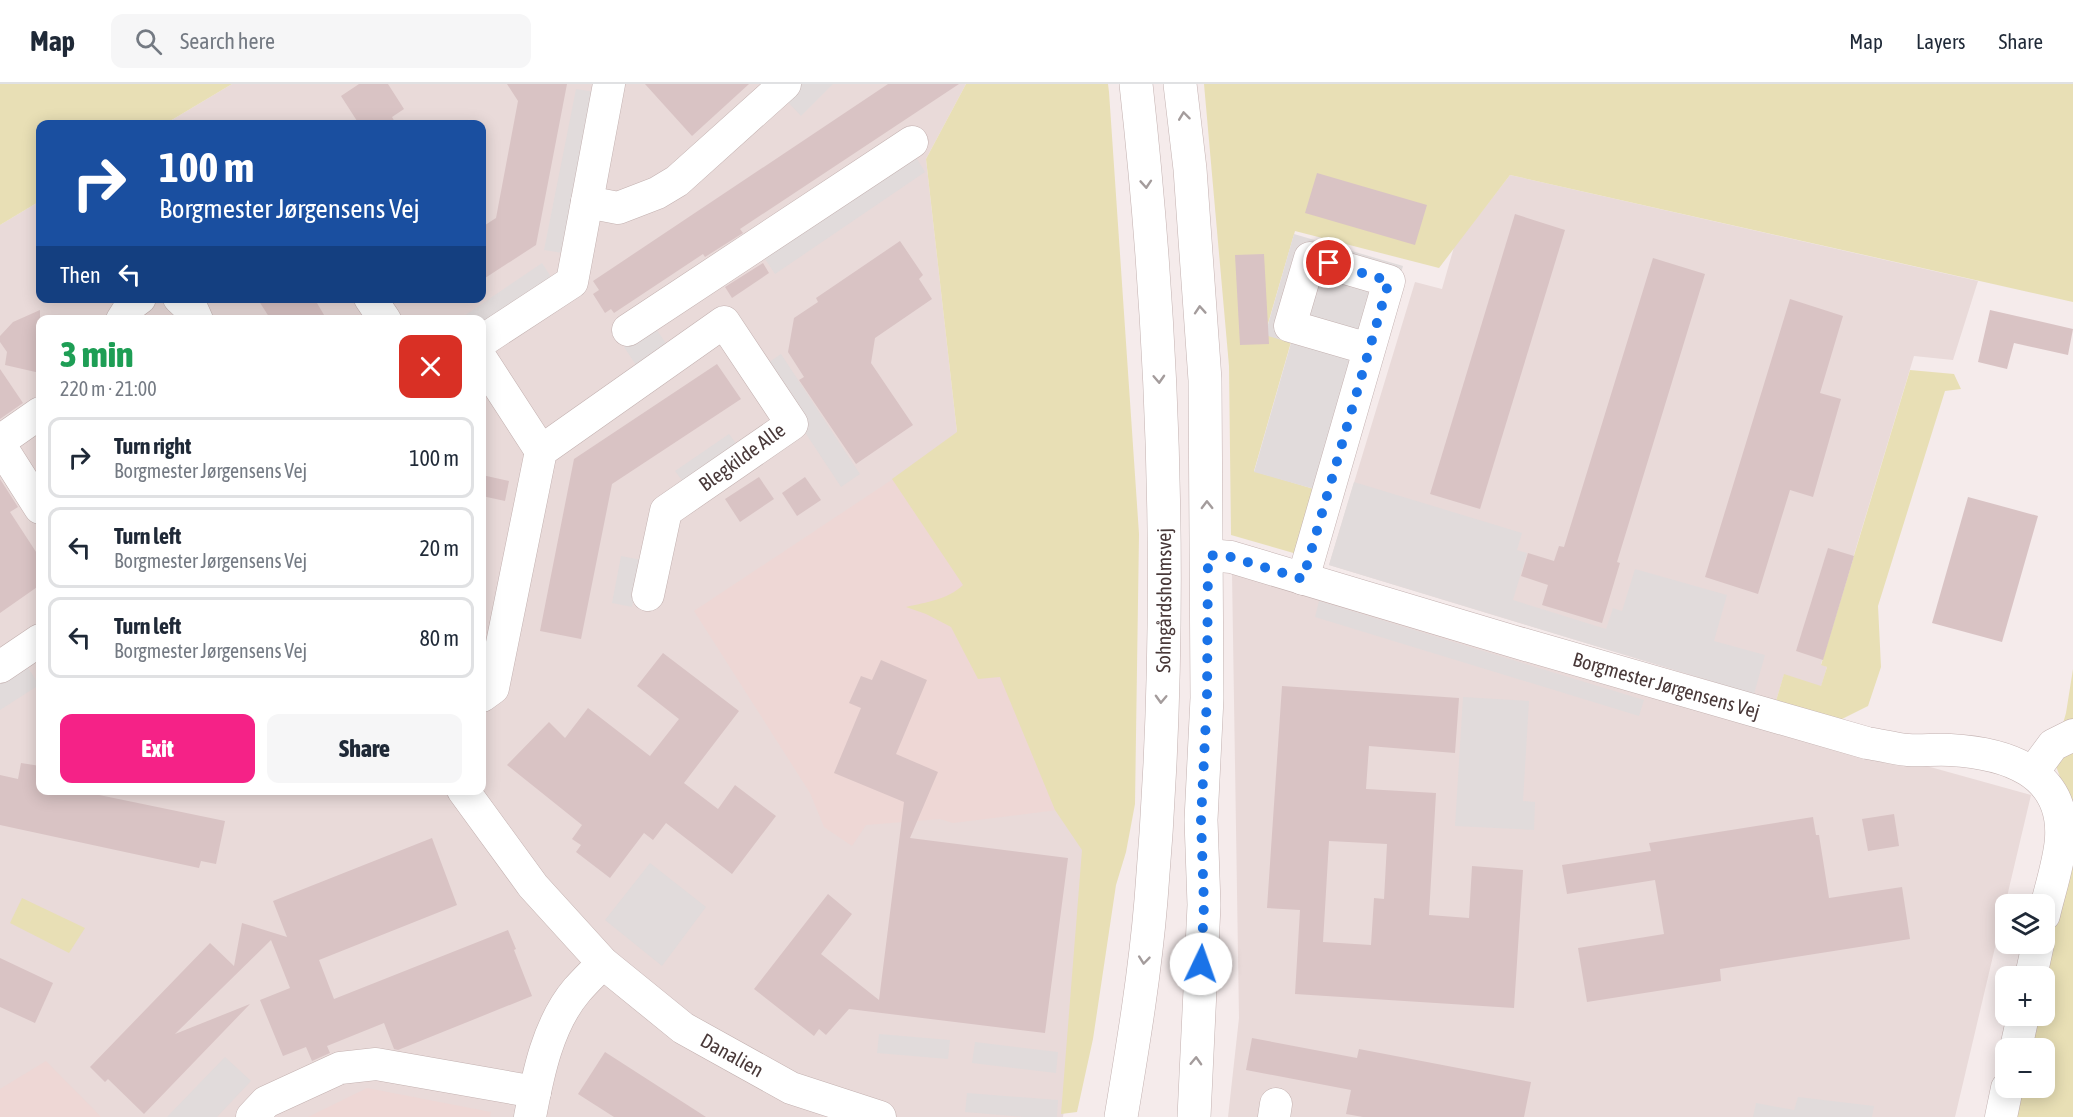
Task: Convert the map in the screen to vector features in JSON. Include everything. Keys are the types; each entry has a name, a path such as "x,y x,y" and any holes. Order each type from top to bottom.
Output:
{"street":[{"path":"486,338 572,282 609,84"},
{"path":"587,202 618,208 657,193 677,181 785,84"},
{"name":"Sohngårdsholmsvej","path":"1121,1117 1151,902 1159,765 1165,554 1158,369 1146,174 1136,84"},
{"path":"1180,84 1190,169 1205,380 1208,555 1207,698 1201,820 1204,905 1194,1117"},
{"path":"628,330 912,142"},
{"name":"Blegkilde Alle","path":"648,595 666,511 792,424 724,322 694,286"},
{"path":"486,693 493,688 541,451 724,322"},
{"path":"1303,579 1369,349"},
{"path":"486,366 541,451"},
{"path":"36,416 0,443 36,502"},
{"name":"Borgmester Jørgensens Vej","path":"1208,555 1231,557 1512,642 1867,743 1908,750 1949,750 1986,754 2033,772 2050,789 2058,810 2061,838 2049,894"},
{"path":"0,667 36,643"},
{"path":"2033,772 2053,745 2073,735"},
{"name":"Danalien","path":"467,795 533,886 603,963 683,1028 791,1088 880,1117"},
{"path":"252,1117 266,1102 340,1068 376,1064 532,1104 552,1031 575,992 603,963"},
{"path":"2001,1117 2005,1098"}],"shaded area":[{"path":"0,84 232,84 172,120 36,120 36,203 0,225"},
{"path":"232,84 966,84 926,159 957,432 1105,804 1063,1117 0,1117 0,225 36,203 36,303 486,303 486,120 172,120"},
{"path":"802,84 833,84 801,116 786,100"},
{"path":"966,84 1108,84 1109,92 1139,534 1135,804 1126,852 1116,885 1093,1039 1077,1112 1061,1114 1082,850 1055,810 1000,677 978,679 951,627 906,607 943,597 963,585 892,479 957,432 926,159"},
{"path":"1204,84 2073,84 2073,302 1510,175 1439,268 1295,231 1265,334 1291,342 1254,471 1314,489 1297,554 1231,535 1229,366"},
{"path":"576,89 595,92 563,253 544,250"},
{"path":"914,154 925,172 775,274 763,256"},
{"path":"1510,175 1978,281 1953,360 1914,356 1821,664 1827,667 1821,687 1784,675 1776,701 1329,565 1415,282 1442,289 1454,247"},
{"path":"1294,234 1403,266 1373,370 1314,489 1254,472 1291,343 1265,335"},
{"path":"542,263 553,280 486,324 486,315 465,315"},
{"path":"655,327 667,345 636,365 624,347"},
{"path":"781,354 860,474 841,487 762,367"},
{"path":"1910,370 1954,374 1961,389 1945,391 1878,606 1881,667 1868,706 1830,725 1776,701 1784,674 1821,686 1827,667 1821,665"},
{"path":"979,422 1105,804 953,823 940,819 866,825 852,846 824,827 810,793 694,611"},
{"path":"729,434 741,450 687,487 675,471"},
{"path":"1354,482 1522,533 1517,550 1527,553 1513,600 1606,629 1613,608 1622,611 1635,569 1727,595 1714,641 1765,655 1754,694 1329,565"},
{"path":"621,556 642,560 632,607 612,603"},
{"path":"1232,573 2031,795 2008,894 1995,894 1995,948 1955,1117 1228,1117 1239,1018"},
{"path":"1319,601 1644,700 1639,716 1315,617"},
{"path":"27,666 36,680 36,687 0,710 0,684"},
{"path":"2073,669 2073,1117 2003,1117 2007,1098 2055,1098 2055,1038 2020,1038 2023,1026 2055,1026 2055,966 2045,966 2045,954 2055,954 2055,894 2067,843 2070,804 2053,758 2066,713"},
{"path":"1463,697 1529,701 1523,801 1535,802 1534,830 1455,826"},
{"path":"650,863 706,907 662,966 605,920"},
{"path":"22,898 85,928 69,953 10,923"},
{"path":"879,1034 950,1040 948,1059 877,1053"},
{"path":"975,1042 1058,1052 1056,1073 972,1063"},
{"path":"225,1057 251,1081 217,1117 167,1117"},
{"path":"46,1061 101,1117 0,1117 0,1089"},
{"path":"367,1088 491,1112 490,1117 308,1117"},
{"path":"967,1093 1058,1100 1057,1117 965,1112"},
{"path":"1798,1097 1874,1106 1872,1117 1753,1117 1756,1103 1794,1110"}],"building":[{"path":"359,84 388,84 404,109 392,117 394,120 356,120 341,96"},
{"path":"507,84 567,84 536,245 486,277 486,224 496,218 518,101"},
{"path":"645,84 749,84 692,136"},
{"path":"888,84 959,84 740,229 743,233 705,257 703,254 614,313 611,309 605,313 593,294 599,290 593,281"},
{"path":"1317,173 1427,205 1415,245 1305,213"},
{"path":"1515,214 1565,230 1480,509 1430,494"},
{"path":"900,241 923,275 919,279 932,299 875,338 871,363 913,425 856,464 799,380 804,377 788,352 794,318 818,302 816,298"},
{"path":"1264,254 1269,344 1240,345 1235,255"},
{"path":"1653,258 1705,274 1617,562 1620,563 1602,623 1542,605 1548,585 1521,576 1528,553 1554,561 1559,546 1564,547"},
{"path":"763,263 769,273 732,298 725,287"},
{"path":"1790,299 1843,316 1820,393 1841,399 1813,497 1790,490 1758,594 1705,577"},
{"path":"260,303 317,303 324,315 268,315"},
{"path":"40,310 40,315 36,315 36,372 5,365 7,352 0,342 0,336 13,322"},
{"path":"1990,310 2073,329 2068,355 2014,343 2007,369 1978,362"},
{"path":"717,364 741,399 612,484 581,639 540,631 574,459"},
{"path":"0,369 23,403 0,419"},
{"path":"486,476 509,481 505,501 486,497"},
{"path":"759,477 774,499 740,522 725,499"},
{"path":"805,477 821,500 797,516 782,493"},
{"path":"0,479 18,507 10,512 36,552 36,588 0,613"},
{"path":"1968,497 2038,516 2002,642 1932,623"},
{"path":"1828,548 1854,556 1823,660 1796,651"},
{"path":"663,653 739,711 684,783 718,809 735,785 776,816 732,874 666,823 653,840 644,833 610,878 576,852 581,845 572,839 582,825 507,765 549,722 565,738 588,708 650,756 679,719 637,686"},
{"path":"881,660 927,680 896,754 938,772 910,838 1068,858 1045,1033 849,1009 826,1035 819,1029 814,1036 754,989 828,894 852,914 821,954 879,1000 904,802 834,773 861,708 849,703 861,676 872,680"},
{"path":"1282,686 1459,698 1455,753 1369,746 1366,789 1436,793 1429,915 1469,918 1472,866 1523,870 1514,1008 1295,994 1300,910 1267,908","holes":["1329,841 1387,844 1384,899 1374,898 1371,945 1323,942"]},
{"path":"21,763 36,765 36,795 99,795 225,821 216,864 201,861 199,868 0,825 0,775 18,779"},
{"path":"1894,814 1899,846 1868,851 1862,819"},
{"path":"1813,817 1816,835 1819,835 1829,898 1902,887 1910,939 1720,969 1721,981 1587,1002 1578,948 1664,934 1655,880 1567,894 1562,865 1651,851 1649,843"},
{"path":"432,838 457,905 319,960 334,999 508,930 532,996 398,1050 394,1049 384,1023 327,1046 330,1053 312,1061 306,1047 283,1056 260,1000 290,988 271,940 175,1034 250,1004 144,1114 108,1079 105,1082 90,1067 210,943 234,966 242,923 287,937 273,901"},
{"path":"0,958 53,983 35,1023 0,1007"},
{"path":"1252,1038 1357,1058 1359,1049 1531,1082 1524,1117 1363,1117 1346,1114 1351,1090 1246,1070"},
{"path":"605,1052 706,1117 614,1117 578,1094"}],"route":[{"path":"1201,964 1204,905 1201,820 1207,698 1208,555 1231,557 1303,579 1389,281 1329,263"}]}
